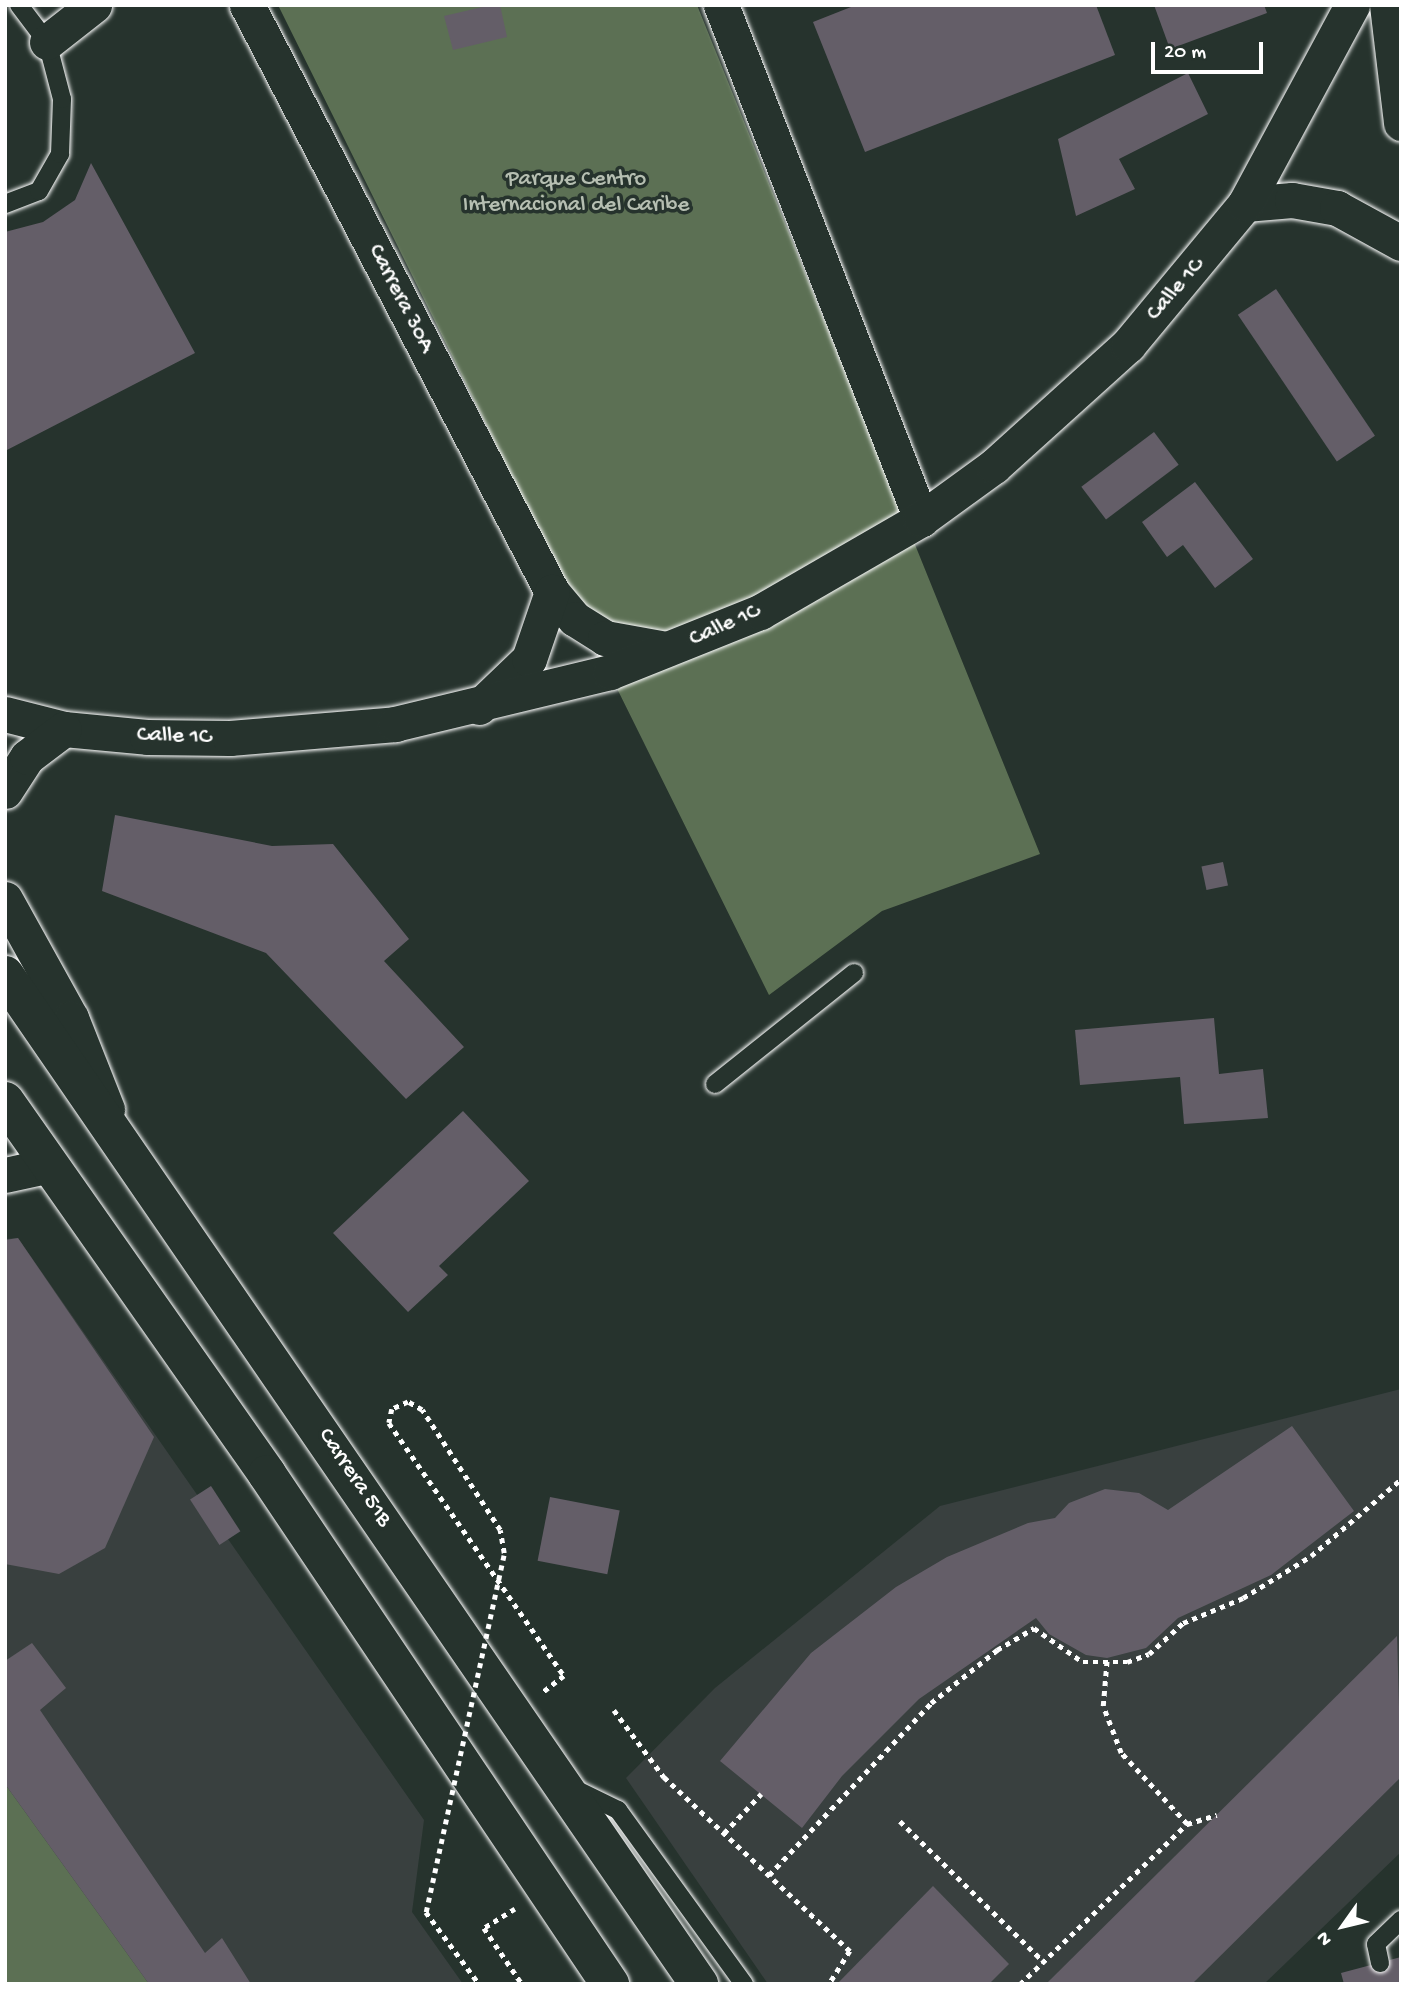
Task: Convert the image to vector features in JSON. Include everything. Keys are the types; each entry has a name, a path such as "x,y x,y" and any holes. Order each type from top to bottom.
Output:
{"main road":[{"name":"Carrera 51B","path":"5,975 116,1131 699,1984"},
{"path":"5,1101 610,1984"}],"street":[{"path":"47,42 94,5"},
{"name":"Carrera 30A","path":"247,5 552,592 575,619 605,638 676,649"},
{"path":"721,5 921,519"},
{"name":"Calle 1C","path":"5,714 64,729 230,738 395,724 477,709 676,649 783,599 921,519 1004,458 1128,345 1245,204 1352,5"},
{"path":"1387,5 1401,123"},
{"path":"1245,204 1292,200 1337,208 1401,243"},
{"path":"477,709 528,659 552,592"},
{"path":"5,791 27,757 64,729"},
{"path":"5,899 71,1018 116,1131"},
{"path":"5,1175 50,1165"}],"lane":[{"path":"5,204 39,191 60,154 62,99 47,42 19,5"},
{"path":"715,1084 854,973"},
{"path":"561,1782 618,1810 744,1984"},
{"path":"1380,1963 1376,1944 1401,1920"}],"path":[{"path":"479,1984 426,1912 504,1553 500,1530 422,1410 408,1402 392,1409 389,1423 564,1676 514,1714"},
{"path":"769,1875 931,1703 997,1650 1034,1628 1060,1652 1106,1665 1149,1654 1182,1623 1276,1580 1401,1479"},
{"path":"1107,1658 1103,1706 1121,1753 1187,1824"},
{"path":"614,1710 664,1777 850,1951 830,1983"},
{"path":"724,1833 761,1794"},
{"path":"1020,1984 1187,1824 1217,1815"},
{"path":"900,1821 1044,1962"},
{"path":"510,1900 516,1909 484,1928 522,1984"}],"shaded area":[{"path":"18,1238 424,1820 412,1912 463,1984 5,1984 5,1239"},
{"path":"1401,1389 1401,1852 1264,1984 768,1984 626,1778 715,1688 940,1506"}],"green space":[{"name":"Parque Centro Internacional del Caribe","path":"278,5 697,5 1040,854 882,911 769,995"},
{"path":"5,1784 149,1984 5,1984"}],"building":[{"path":"500,5 507,37 453,50 444,16"},
{"path":"856,5 1096,5 1115,55 865,152 813,22"},
{"path":"1154,5 1264,5 1267,13 1170,49"},
{"path":"1188,73 1208,114 1119,159 1135,189 1076,216 1058,139"},
{"path":"91,163 195,353 5,451 5,232 43,222 75,200"},
{"path":"1276,289 1375,436 1337,461 1238,315"},
{"path":"1154,432 1179,465 1106,520 1081,487"},
{"path":"1195,482 1253,559 1215,588 1183,545 1167,557 1142,522"},
{"path":"115,815 272,846 333,844 409,939 384,961 464,1047 406,1099 266,953 102,891"},
{"path":"1223,862 1228,885 1206,890 1201,867"},
{"path":"1214,1018 1219,1074 1263,1069 1268,1118 1184,1124 1180,1077 1080,1085 1075,1030"},
{"path":"463,1111 529,1181 439,1266 448,1275 408,1312 333,1233"},
{"path":"18,1238 154,1437 105,1548 59,1574 5,1564 5,1240"},
{"path":"1292,1426 1354,1511 1271,1575 1178,1618 1146,1648 1107,1658 1086,1655 1049,1634 1036,1618 919,1699 842,1776 802,1828 720,1761 811,1653 896,1587 947,1557 1028,1523 1055,1518 1069,1503 1105,1489 1139,1493 1168,1510"},
{"path":"211,1486 240,1531 219,1545 190,1500"},
{"path":"550,1497 620,1511 607,1574 538,1561"},
{"path":"1397,1636 1401,1777 1192,1984 1046,1984"},
{"path":"32,1643 66,1688 40,1710 205,1953 222,1938 251,1984 149,1984 5,1784 5,1661"},
{"path":"933,1886 1009,1964 989,1984 837,1984"},
{"path":"1401,1957 1401,1984 1344,1984 1341,1973"}]}
